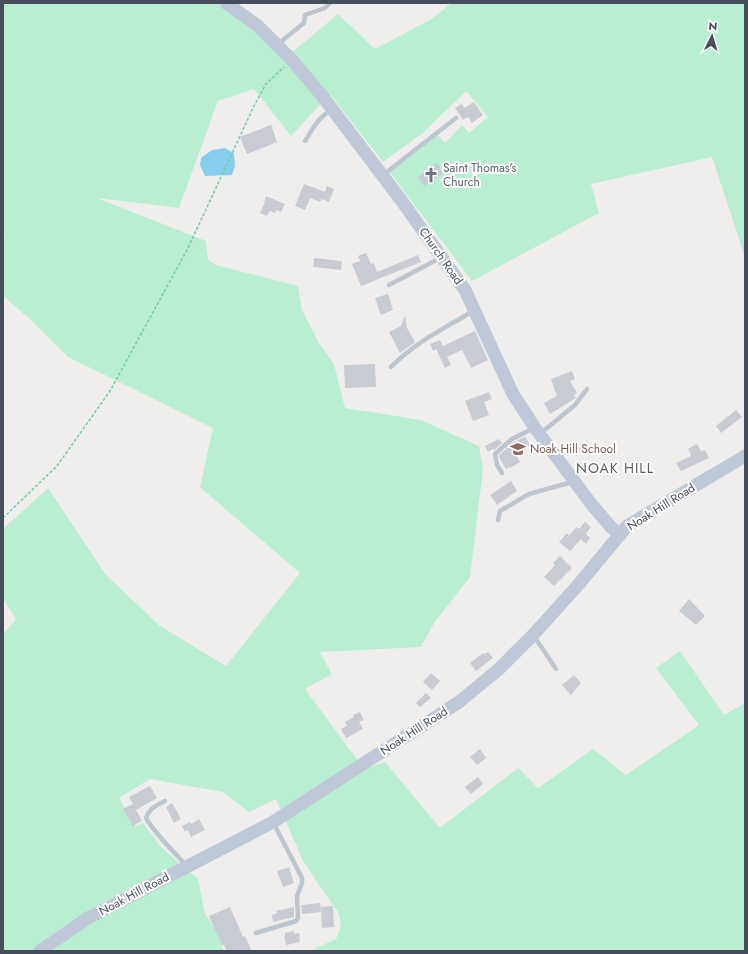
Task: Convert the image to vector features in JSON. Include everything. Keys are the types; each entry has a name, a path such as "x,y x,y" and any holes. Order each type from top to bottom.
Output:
{"street":[{"name":"Church Road","path":"226,3 258,26 278,44 332,109 382,176 465,290 513,394 537,431 611,527 620,535"},
{"name":"Noak Hill Road","path":"40,951 88,918 273,822 459,702 499,669 533,635 627,526 745,456"}],"lane":[{"path":"278,44 304,23 305,15 325,8 330,3"},
{"path":"305,141 321,116 332,109"},
{"path":"382,176 456,118"},
{"path":"389,285 441,257"},
{"path":"391,367 405,353 420,342 474,310"},
{"path":"502,473 497,465 495,454 512,439 537,431 575,405 587,389"},
{"path":"498,520 500,511 521,498 529,494 575,481"},
{"path":"533,635 556,669"},
{"path":"165,801 152,808 148,812 146,818 163,841 187,866"},
{"path":"256,933 296,921 298,918 297,896 302,883 302,878 273,822"}],"path":[{"path":"3,518 57,466 110,391 188,248 254,106 266,84 292,60"}],"green space":[{"path":"3,3 218,3 253,29 284,59 338,14 375,49 430,20 452,3 745,3 745,257 712,157 591,184 599,213 472,281 388,170 437,134 445,143 462,125 469,133 488,117 466,91 424,132 383,162 330,94 291,136 254,89 218,101 179,208 97,198 206,241 208,260 216,265 298,286 302,310 319,343 334,364 345,408 421,420 479,446 483,470 470,577 434,623 421,647 320,652 332,674 305,689 364,769 385,762 440,828 518,768 538,788 593,749 626,775 699,725 656,668 680,651 724,715 745,703 745,951 310,951 336,939 341,926 339,914 303,861 276,799 249,812 223,792 150,779 119,798 135,826 143,823 161,847 198,879 205,914 216,930 224,951 3,951 3,635 16,619 3,599 3,529 48,488 106,575 160,626 226,666 300,573 200,487 213,428 68,357 30,319 3,296 3,244 5,238 3,237"}],"water":[{"path":"225,148 234,153 235,166 232,175 205,176 200,165 201,158 212,150"}],"building":[{"path":"474,102 483,115 472,123 468,117 463,120 455,108 462,104 464,108"},
{"path":"271,125 277,142 247,154 240,137"},
{"name":"Saint Thomas's Church","path":"437,163 444,173 424,186 418,177"},
{"path":"304,184 325,192 327,186 334,189 329,202 322,199 320,202 310,198 305,210 295,206"},
{"path":"266,196 285,204 281,212 276,210 275,213 270,211 267,216 260,213"},
{"path":"366,253 371,264 374,263 377,272 418,255 421,262 361,286 352,264 360,261 358,256"},
{"path":"314,258 342,261 341,270 313,267"},
{"path":"388,294 393,310 381,315 375,298"},
{"path":"405,315 407,328 415,342 400,353 389,332 401,326"},
{"path":"475,331 488,360 471,368 462,350 447,357 451,365 445,368 436,349 433,351 430,344 440,340 443,346"},
{"path":"375,364 376,387 345,388 344,365"},
{"path":"572,371 575,379 570,381 577,393 574,395 576,398 550,414 544,403 557,396 551,379"},
{"path":"489,392 492,399 484,402 489,415 473,421 465,401"},
{"path":"736,410 742,417 721,433 716,426"},
{"path":"525,437 531,445 516,455 520,462 506,469 499,455 514,442"},
{"path":"499,439 502,443 494,450 493,449 488,452 485,446"},
{"path":"697,444 701,451 705,450 709,458 681,471 676,463 691,456 688,449"},
{"path":"511,481 517,491 497,505 490,495"},
{"path":"585,522 591,527 586,534 590,538 586,544 581,539 570,551 559,542 567,533 569,536 576,527 579,529"},
{"path":"560,556 572,568 554,586 544,577 555,565 553,563"},
{"path":"689,599 705,616 696,625 679,611"},
{"path":"488,652 493,658 476,671 470,663 483,653"},
{"path":"431,673 440,681 432,690 423,682"},
{"path":"574,675 581,683 571,695 562,685"},
{"path":"426,693 431,698 420,707 416,703"},
{"path":"360,712 364,720 359,722 363,729 346,738 341,729 347,726 345,722 354,717 353,715"},
{"path":"480,749 486,758 477,765 470,757"},
{"path":"478,777 483,784 471,794 465,787"},
{"path":"150,786 157,798 136,810 142,821 133,826 123,809 133,804 129,797"},
{"path":"172,803 181,819 174,823 166,807"},
{"path":"199,819 205,830 191,837 188,830 185,832 182,826 190,822 191,824"},
{"path":"289,867 294,883 283,887 277,871"},
{"path":"320,903 321,912 302,914 301,905"},
{"path":"333,906 334,927 322,928 321,907"},
{"path":"230,907 243,937 245,936 252,951 227,951 224,945 222,945 209,916"},
{"path":"294,907 294,917 273,922 272,915 277,913 276,911"},
{"path":"294,931 294,934 299,933 300,942 286,945 284,936 285,933"}],"place":[{"name":"Saint Thomas's Church","path":"431,175"},
{"name":"Noak Hill School","path":"518,449"}],"district":[{"name":"NOAK HILL","path":"615,468"}]}
